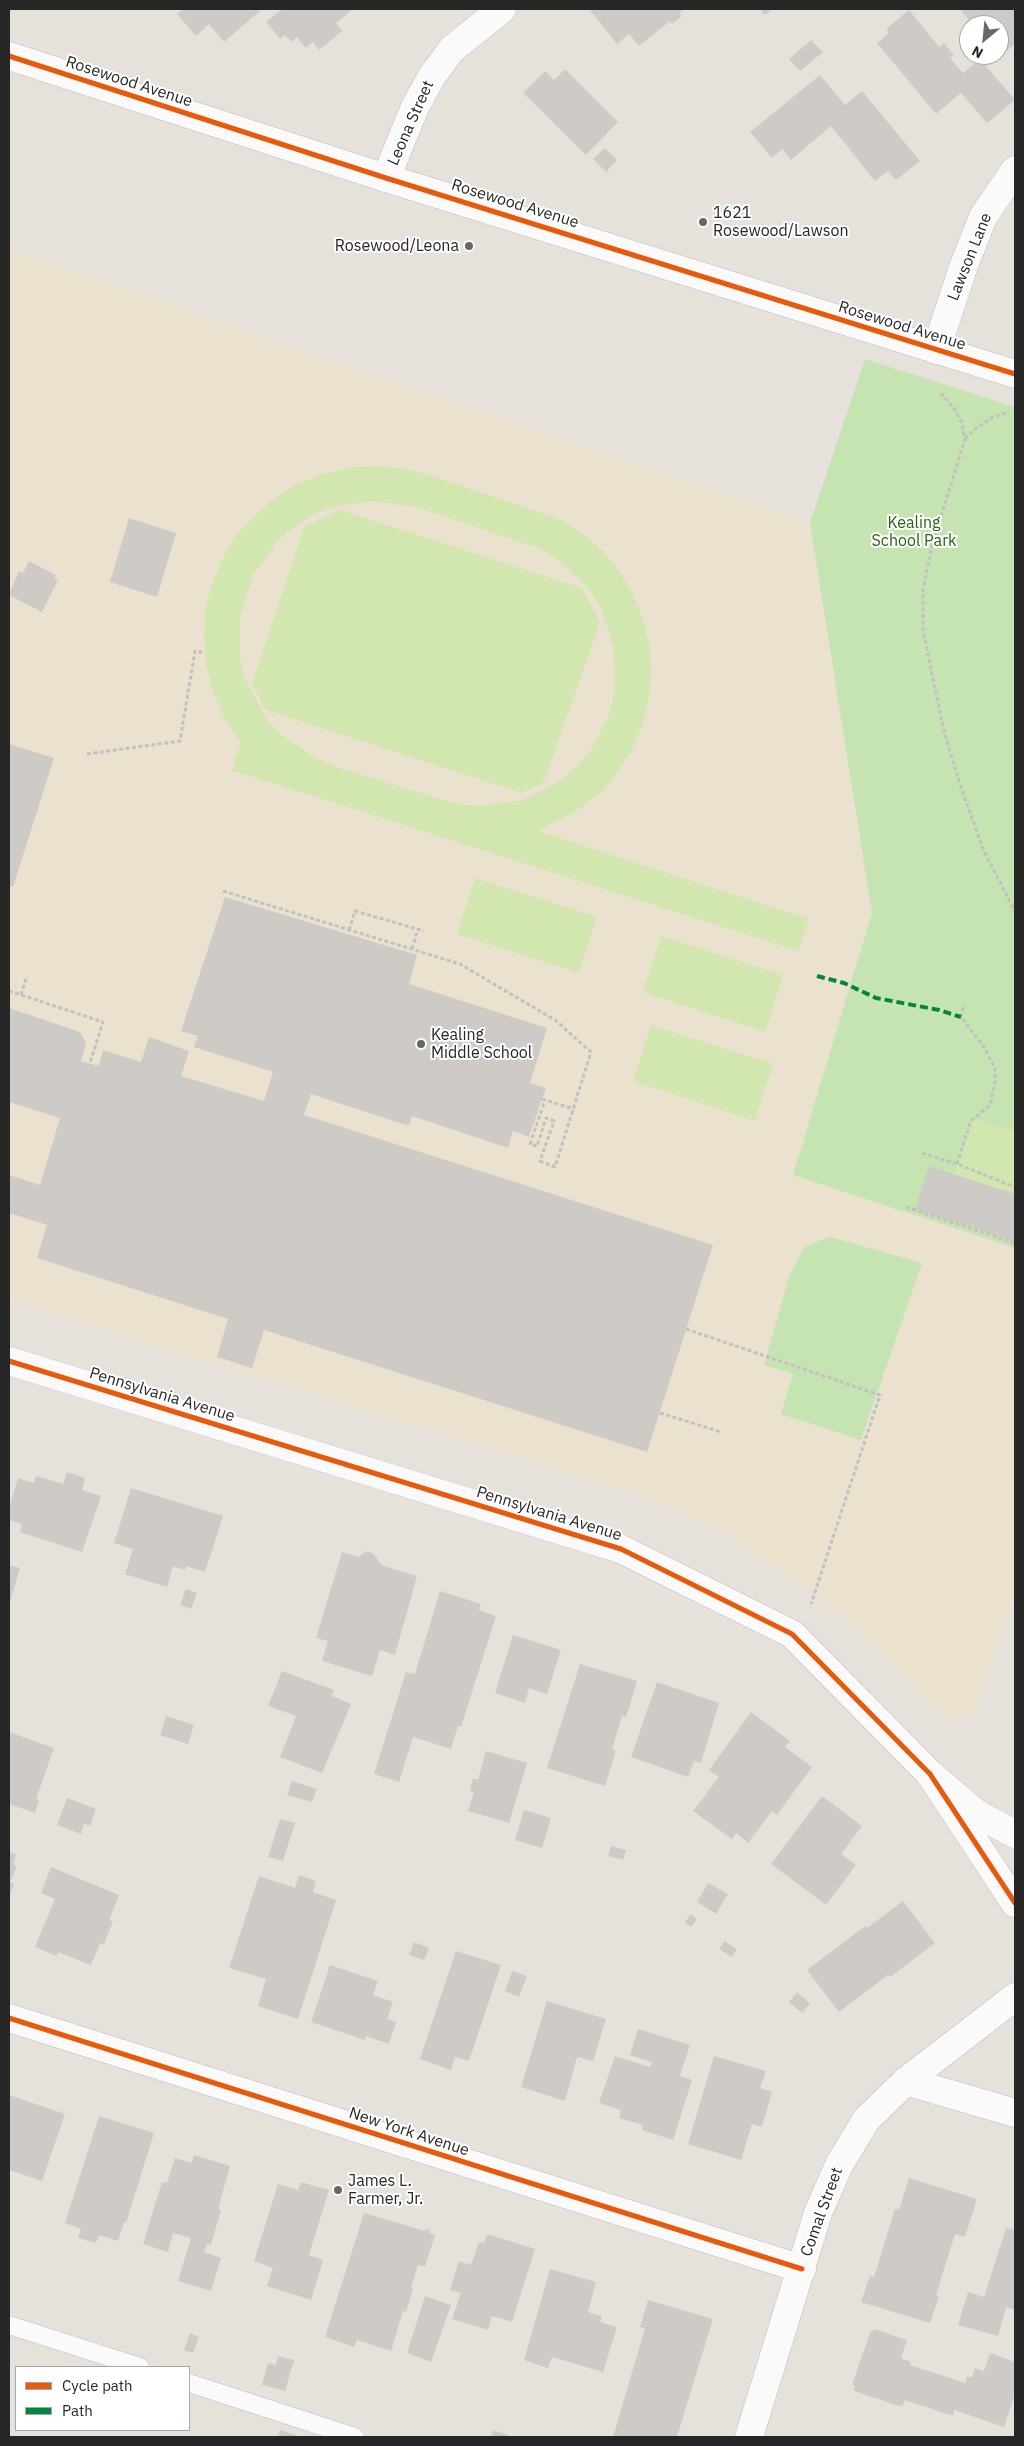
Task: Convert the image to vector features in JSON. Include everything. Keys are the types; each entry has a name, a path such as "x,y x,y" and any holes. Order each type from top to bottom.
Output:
{"street":[{"name":"Leona Street","path":"386,178 415,107 432,76 452,49 502,9"},
{"name":"Rosewood Avenue","path":"9,56 386,178 1015,374"},
{"name":"Lawson Lane","path":"936,350 963,268 983,217 1015,170"},
{"name":"Pennsylvania Avenue","path":"9,1361 621,1549 792,1634 930,1774 1015,1903"},
{"path":"930,1774 977,1814 1015,1834"},
{"name":"Comal Street","path":"748,2437 818,2213 839,2165 866,2120 906,2081 1015,1997"},
{"name":"New York Avenue","path":"9,2018 802,2269"},
{"path":"906,2081 1015,2113"}],"lane":[{"path":"9,2325 137,2366"},
{"path":"190,2383 355,2437"}],"path":[{"path":"941,393 955,410 962,423 965,439 932,546 923,590 923,630 943,727 959,781 983,849 1015,912"},
{"path":"965,439 974,430 993,417 1009,412"},
{"path":"87,754 180,741 195,651 205,653"},
{"path":"223,891 460,964 555,1020 591,1052 574,1109 555,1167 540,1161 554,1121 546,1118 537,1146 530,1144 544,1100 574,1109"},
{"path":"349,930 354,911 424,931"},
{"path":"412,949 418,929"},
{"path":"21,995 27,976"},
{"path":"9,991 103,1022 90,1063"},
{"path":"957,1164 971,1121 990,1105 995,1083 995,1068 984,1047 961,1017 964,1004"},
{"path":"922,1154 957,1164 1015,1187"},
{"path":"906,1207 1015,1243"},
{"path":"686,1330 880,1395 811,1604"},
{"path":"660,1412 721,1432"}],"shaded area":[{"name":"Kealing Middle School","path":"9,249 810,523 872,913 793,1175 1015,1248 1015,1586 975,1713 946,1724 896,1666 817,1597 727,1535 636,1494 9,1301"}],"green space":[{"name":"Kealing School Park","path":"865,359 1015,407 1015,1248 793,1175 872,913 810,523"},
{"path":"373,466 400,468 426,474 557,518 580,532 601,549 618,569 632,592 642,617 649,643 651,670 649,697 643,723 633,747 619,770 602,791 581,808 538,831 809,919 798,951 232,770 241,743 223,715 212,689 206,664 205,610 212,584 235,536 273,499 296,485 321,475 347,468","holes":["373,501 416,507 541,549 559,560 590,590 601,608 614,648 615,691 610,712 591,750 577,766 561,780 523,800 481,806 460,805 333,766 314,757 279,733 265,717 245,679 240,658 240,616 253,575 277,541 312,515 331,507"]},
{"path":"340,510 582,588 600,622 544,782 522,793 266,710 252,683 304,527"},
{"path":"475,878 597,917 579,973 457,934"},
{"path":"661,936 783,975 765,1032 643,992"},
{"path":"651,1025 773,1064 755,1121 633,1081"},
{"path":"972,1118 1015,1132 1015,1194 953,1175"},
{"path":"830,1237 922,1263 861,1440 781,1414 793,1374 764,1365 790,1274 805,1246"}],"building":[{"path":"183,9 262,9 224,42 209,24 196,36 177,14"},
{"path":"282,9 353,9 336,23 342,31 319,50 313,42 306,48 297,37 291,42 285,35 280,39 266,22"},
{"path":"589,9 685,9 679,13 682,16 672,24 670,21 639,46 629,34 617,44"},
{"path":"760,9 773,9 765,15"},
{"path":"960,9 1015,9 1015,44 1009,49 1009,15 965,15"},
{"path":"909,10 939,47 944,43 954,55 950,58 963,73 973,65 985,65 1015,100 987,123 961,93 936,114 877,43 889,33 886,29"},
{"path":"811,40 823,52 800,71 789,59"},
{"path":"565,69 618,122 586,155 523,93 545,71 554,80"},
{"path":"820,75 845,105 862,91 920,161 896,180 888,171 875,181 831,126 791,160 782,149 772,158 750,132"},
{"path":"605,148 617,160 606,172 593,159"},
{"path":"129,518 176,533 157,597 110,582"},
{"path":"29,561 56,575 54,578 58,580 42,612 9,595 19,571 23,573"},
{"path":"9,744 54,758 13,887 9,885"},
{"name":"Kealing Middle School","path":"225,897 417,955 409,984 547,1028 530,1083 546,1088 529,1137 513,1131 508,1148 412,1116 409,1126 311,1094 304,1115 713,1245 647,1452 264,1330 252,1368 217,1357 228,1319 37,1258 47,1225 9,1213 9,1175 40,1185 60,1118 9,1102 9,1008 80,1032 86,1043 81,1061 99,1066 103,1050 141,1062 149,1037 189,1051 181,1076 264,1101 273,1072 194,1047 198,1036 181,1031"},
{"path":"929,1166 1015,1194 1015,1241 915,1209"},
{"path":"67,1472 85,1478 82,1490 101,1496 82,1552 20,1532 22,1524 9,1520 9,1508 18,1478 34,1483 36,1476 63,1484"},
{"path":"131,1488 223,1516 205,1572 186,1566 185,1570 173,1566 167,1587 125,1574 133,1549 114,1543"},
{"path":"367,1551 374,1554 381,1565 417,1576 395,1655 380,1650 372,1676 322,1661 328,1641 316,1638 342,1552 358,1557"},
{"path":"9,1565 20,1568 9,1605"},
{"path":"186,1589 197,1593 191,1609 180,1605"},
{"path":"440,1591 481,1604 479,1610 496,1616 461,1727 458,1726 451,1749 413,1737 399,1782 374,1774 406,1672 415,1674"},
{"path":"513,1635 561,1650 547,1694 529,1688 525,1703 495,1693"},
{"path":"580,1664 637,1681 626,1717 622,1716 612,1749 616,1751 605,1786 547,1768"},
{"path":"282,1671 334,1690 332,1696 351,1704 322,1773 280,1757 296,1716 268,1706"},
{"path":"657,1682 719,1703 701,1763 694,1761 688,1777 631,1757"},
{"path":"751,1712 790,1741 785,1747 812,1767 777,1815 772,1811 748,1843 736,1833 732,1839 693,1811 719,1777 709,1770"},
{"path":"166,1716 194,1725 188,1744 160,1735"},
{"path":"9,1732 54,1748 36,1799 39,1800 35,1813 9,1804"},
{"path":"486,1751 527,1763 509,1823 468,1811 474,1792 470,1791 473,1778 478,1780"},
{"path":"292,1781 317,1789 312,1802 287,1795"},
{"path":"822,1796 862,1826 841,1854 856,1865 826,1905 771,1864"},
{"path":"67,1798 96,1809 90,1826 84,1824 81,1834 57,1825"},
{"path":"524,1810 551,1818 542,1848 515,1840"},
{"path":"280,1819 295,1823 283,1861 268,1857"},
{"path":"611,1846 626,1850 623,1860 608,1856"},
{"path":"9,1852 16,1855 13,1864 17,1866 10,1882 14,1884 9,1897"},
{"path":"51,1867 119,1895 109,1920 113,1921 104,1944 100,1943 91,1965 58,1952 57,1956 35,1947 55,1899 41,1893"},
{"path":"299,1875 316,1881 313,1892 336,1900 298,2019 258,2006 266,1979 229,1968 259,1876 295,1888"},
{"path":"708,1883 728,1894 716,1914 697,1902"},
{"path":"903,1901 935,1943 839,2012 807,1970 865,1926 867,1928"},
{"path":"691,1914 697,1919 691,1927 685,1922"},
{"path":"724,1941 737,1949 732,1957 719,1949"},
{"path":"414,1942 429,1948 424,1960 409,1955"},
{"path":"456,1951 501,1965 469,2061 455,2057 451,2070 420,2059"},
{"path":"330,1965 378,1981 373,1995 393,2002 387,2019 396,2022 389,2044 366,2036 365,2040 311,2022"},
{"path":"512,1971 527,1976 519,1997 505,1991"},
{"path":"797,1992 810,2003 802,2013 789,2002"},
{"path":"547,2001 606,2019 593,2061 577,2057 565,2101 521,2087"},
{"path":"638,2029 690,2045 680,2076 692,2080 673,2140 642,2130 643,2125 619,2118 621,2110 599,2103 615,2056 650,2067 652,2062 630,2055"},
{"path":"714,2056 766,2071 760,2088 772,2092 762,2127 752,2124 741,2160 688,2144"},
{"path":"9,2095 65,2114 42,2181 9,2170"},
{"path":"99,2116 154,2133 126,2223 124,2222 118,2241 99,2235 96,2243 78,2238 81,2229 65,2223"},
{"path":"194,2155 230,2166 218,2209 221,2210 211,2245 207,2244 204,2252 221,2258 211,2291 178,2281 191,2238 173,2233 168,2252 143,2244 162,2182 167,2183 175,2158 192,2163"},
{"path":"909,2178 977,2199 965,2237 955,2234 936,2295 939,2296 930,2323 861,2302 870,2276 874,2277 895,2209 899,2210"},
{"path":"301,2182 329,2190 309,2255 323,2260 311,2300 267,2286 273,2268 254,2261 278,2184 298,2190"},
{"path":"364,2213 425,2231 425,2229 430,2230 429,2233 435,2235 425,2267 418,2265 406,2312 403,2311 391,2351 357,2340 354,2347 325,2337"},
{"path":"1006,2228 1015,2230 1015,2310 1006,2307 998,2336 958,2325 968,2292 984,2297"},
{"path":"487,2234 535,2249 512,2322 492,2316 488,2330 452,2319 461,2293 450,2290 459,2261 471,2265 479,2242 484,2243"},
{"path":"550,2269 596,2282 588,2312 602,2316 600,2322 617,2327 603,2372 552,2357 548,2368 524,2360"},
{"path":"425,2296 451,2305 431,2362 407,2353"},
{"path":"648,2300 713,2319 677,2437 613,2437 645,2328 640,2327"},
{"path":"874,2329 907,2340 901,2358 911,2362 910,2365 965,2383 967,2376 972,2378 975,2368 984,2371 990,2353 1015,2362 1015,2393 1004,2427 954,2410 953,2416 905,2400 902,2407 854,2391 855,2386 852,2385 870,2333"},
{"path":"190,2333 199,2337 193,2353 184,2350"},
{"path":"278,2356 294,2360 285,2391 262,2385 268,2363 276,2365"},
{"path":"280,2430 301,2437 278,2437"},
{"path":"493,2430 508,2435 507,2437 491,2437"}],"marked path":[{"path":"817,976 844,983 876,998 939,1010 961,1017"}],"cycle path":[{"path":"9,56 386,178 1015,374"},
{"path":"9,1361 621,1549 792,1634 930,1774 1015,1903"},
{"path":"9,2018 802,2269"}],"place":[{"name":"1621 Rosewood/Lawson","path":"703,222"},
{"name":"Rosewood/Leona","path":"469,246"},
{"name":"Kealing Middle School","path":"421,1044"},
{"name":"James L. Farmer, Jr.","path":"338,2190"}]}
